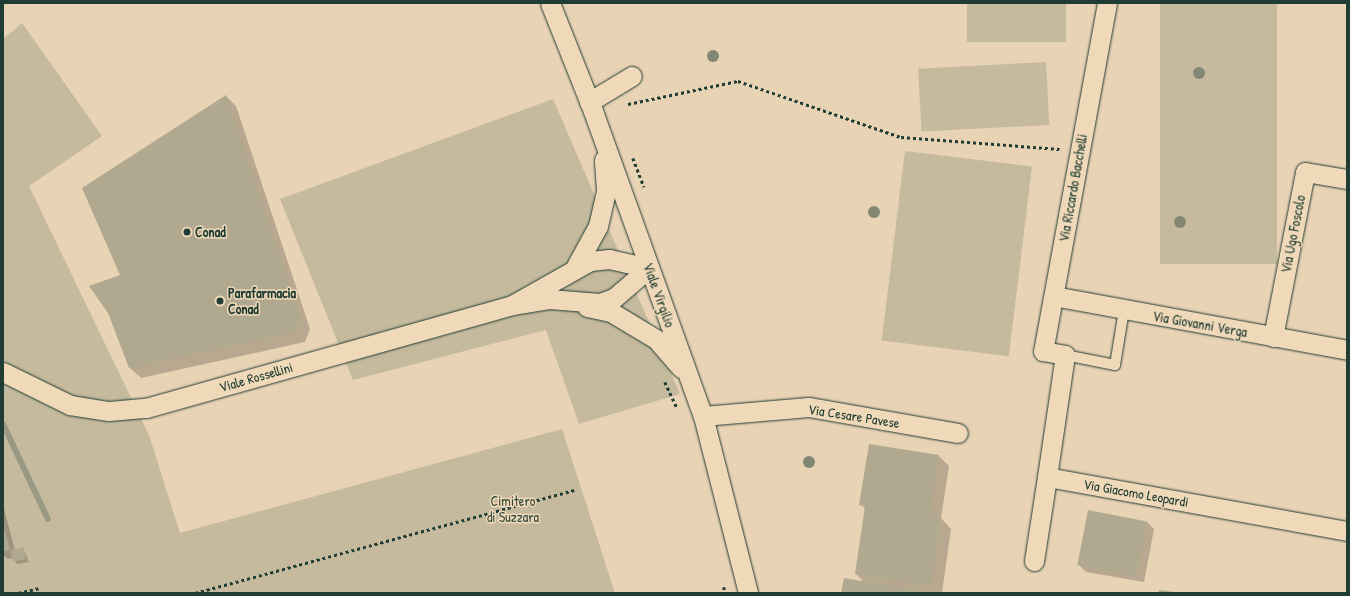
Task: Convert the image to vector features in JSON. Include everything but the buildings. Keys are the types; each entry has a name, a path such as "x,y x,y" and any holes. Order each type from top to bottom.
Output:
{"street":[{"name":"Viale Virgilio","path":"550,3 603,138 702,416 748,593"},
{"name":"Via Riccardo Bacchelli","path":"1065,355 1043,351 1107,3"},
{"path":"591,106 632,76"},
{"path":"573,270 598,226 606,190 603,138"},
{"name":"Via Ugo Foscolo","path":"1273,337 1305,172 1347,179"},
{"path":"512,305 590,261 608,259 650,268"},
{"path":"576,304 600,303 614,298 650,268"},
{"name":"Via Giovanni Verga","path":"1054,296 1347,350"},
{"path":"512,305 549,299 611,312 656,338 688,378"},
{"name":"Viale Rossellini","path":"3,372 70,405 109,411 146,408 512,305"},
{"path":"1034,561 1065,355"},
{"name":"Via Cesare Pavese","path":"702,416 809,408 958,433"},
{"name":"Via Giacomo Leopardi","path":"1047,477 1347,531"}],"lane":[{"path":"1065,355 1115,364 1124,310"}],"path":[{"path":"591,106 738,81 901,137 1079,151"},
{"path":"195,593 574,490"},
{"path":"18,593 39,588"}],"green space":[{"path":"967,3 1066,3 1066,42 967,42"},
{"path":"1160,3 1277,3 1277,264 1160,264"},
{"name":"Cimitero di Suzzara","path":"22,23 102,136 29,186 149,435 180,533 562,429 615,593 3,593 3,39"},
{"path":"1046,62 1049,125 921,132 918,69"},
{"path":"553,99 680,394 579,424 546,330 353,380 280,199"},
{"path":"905,151 1032,167 1009,356 882,341"}],"waterway":[{"path":"3,424 48,519"}],"place":[{"name":"Conad","path":"187,232"},
{"name":"Parafarmacia Conad","path":"220,301"}]}
